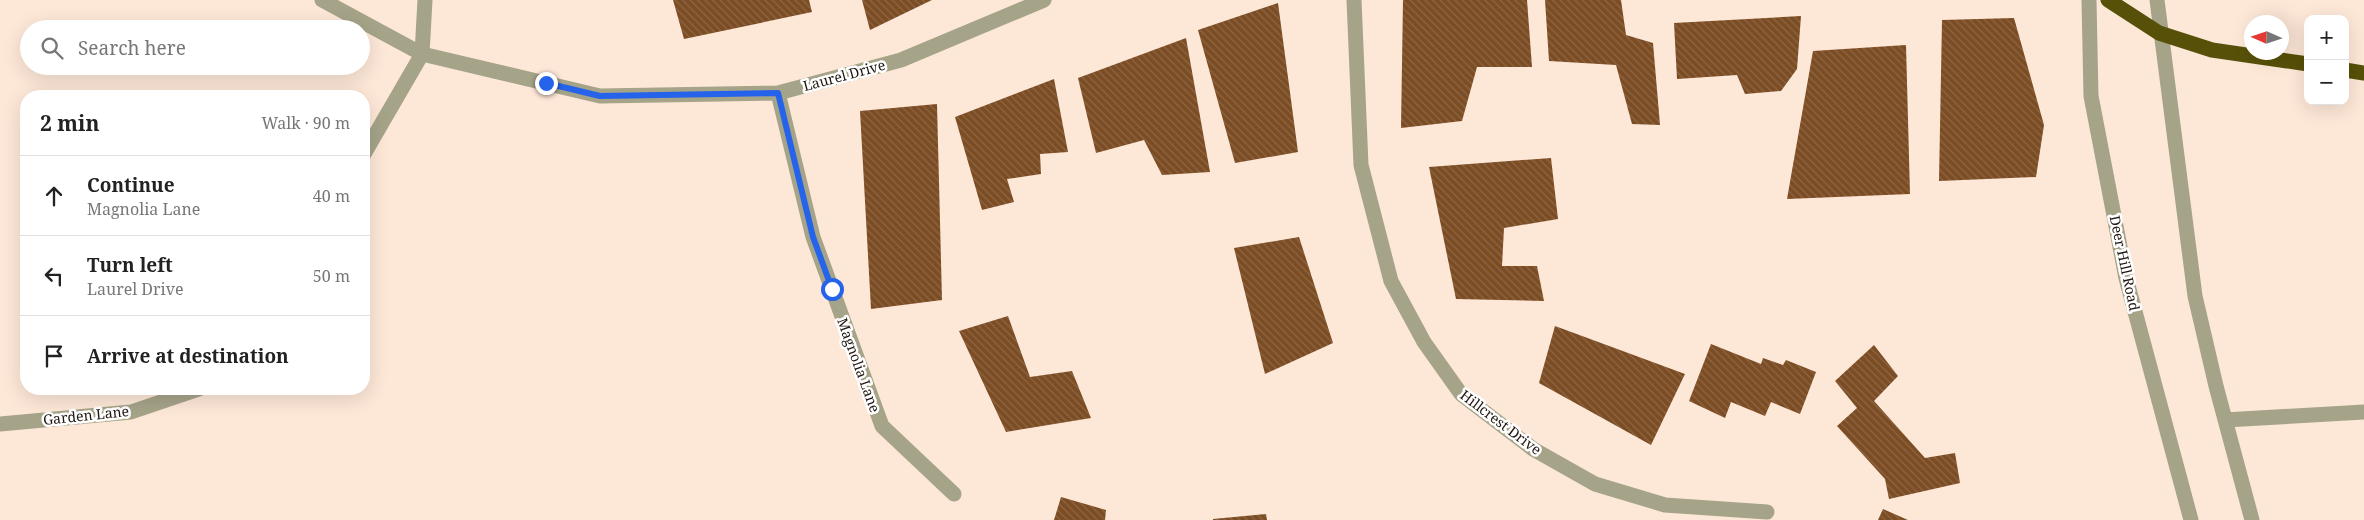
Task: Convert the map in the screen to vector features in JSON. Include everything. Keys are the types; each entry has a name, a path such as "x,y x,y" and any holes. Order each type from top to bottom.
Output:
{"highway":[{"path":"2108,0 2160,33 2212,50 2304,63"},
{"path":"2349,71 2364,73"}],"street":[{"name":"Laurel Drive","path":"322,0 359,20"},
{"path":"370,144 422,54 425,0"},
{"name":"Laurel Drive","path":"370,26 422,54 600,96 778,93 901,60 1044,0"},
{"name":"Hillcrest Drive","path":"1354,0 1361,166 1391,282 1424,342 1461,394 1533,449 1595,484 1665,505 1767,512"},
{"name":"Deer Hill Road","path":"2089,0 2091,96 2126,278 2191,520"},
{"path":"2157,0 2195,296 2225,420 2252,520"},
{"name":"Magnolia Lane","path":"778,93 813,237 882,426 954,494"},
{"name":"Garden Lane","path":"0,424 131,412 181,395"},
{"path":"2225,420 2364,412"}],"building":[{"path":"673,0 809,0 812,12 684,39"},
{"path":"862,0 932,0 870,30"},
{"path":"1403,0 1527,0 1532,67 1477,67 1462,121 1401,128"},
{"path":"1545,0 1621,0 1626,35 1653,43 1660,125 1632,124 1616,65 1549,61"},
{"path":"1278,3 1298,152 1235,163 1198,30"},
{"path":"1801,16 1797,69 1781,91 1745,94 1737,75 1677,79 1674,23"},
{"path":"2014,18 2044,125 2036,177 1939,181 1942,20"},
{"path":"1186,38 1210,172 1162,175 1144,140 1096,153 1078,78"},
{"path":"1906,45 1910,194 1787,199 1813,51"},
{"path":"1054,79 1068,152 1040,154 1041,174 1007,179 1014,202 982,210 955,117"},
{"path":"937,104 942,300 871,309 860,111"},
{"path":"1551,158 1558,219 1504,228 1502,266 1537,266 1544,301 1456,299 1429,167"},
{"path":"1299,237 1333,343 1265,374 1234,248"},
{"path":"1008,316 1030,377 1072,371 1091,418 1006,432 959,331"},
{"path":"1555,326 1685,374 1651,445 1539,383"},
{"path":"1711,344 1761,364 1763,358 1783,365 1786,360 1816,372 1800,414 1771,402 1765,416 1731,402 1725,418 1689,401"},
{"path":"1874,345 1898,376 1874,401 1925,458 1955,453 1960,483 1889,499 1885,479 1837,426 1857,408 1835,381"},
{"path":"1061,497 1106,510 1105,520 1054,520"},
{"path":"1883,509 1908,520 1878,520"},
{"path":"1266,514 1267,520 1213,520 1213,519"}],"route":[{"path":"546,83 600,96 778,93 813,237 832,289"}]}
